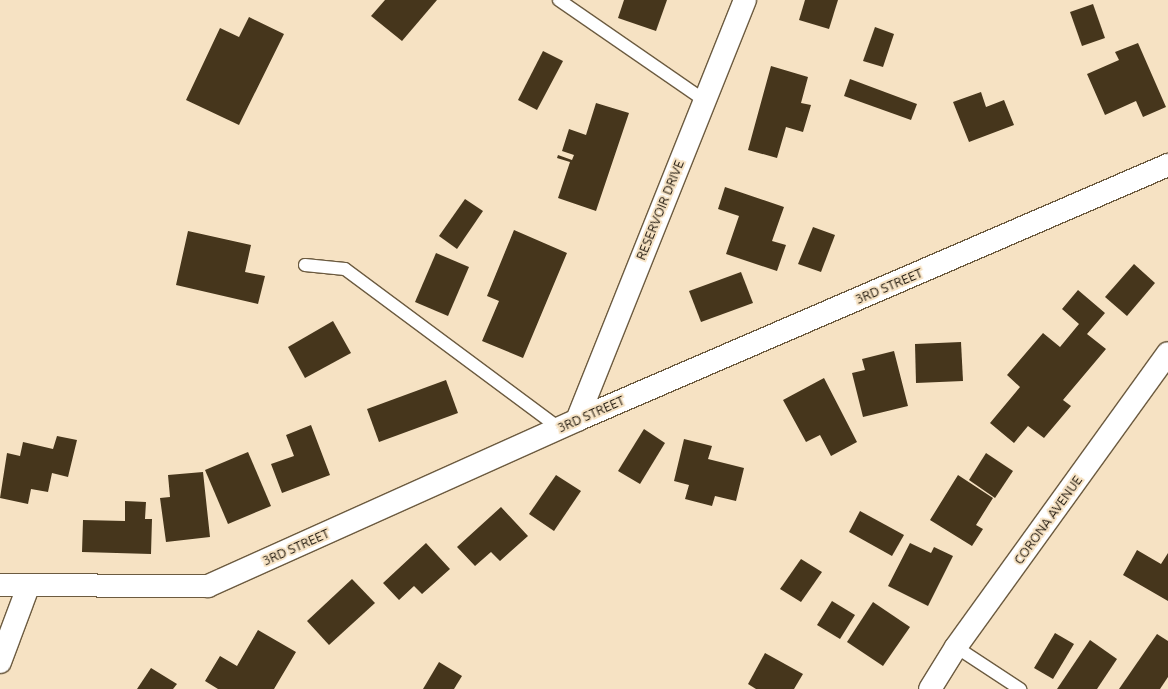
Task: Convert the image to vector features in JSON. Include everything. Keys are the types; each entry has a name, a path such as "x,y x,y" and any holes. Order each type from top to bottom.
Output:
{"street":[{"name":"RESERVOIR DRIVE","path":"568,424 745,0"},
{"name":"3RD STREET","path":"0,585 28,587 208,586 568,424 1168,165"},
{"name":"CORONA AVENUE","path":"930,689 956,648 1168,353"},
{"path":"0,662 28,587"}],"lane":[{"path":"559,0 704,100"},
{"path":"305,265 345,269 568,424"},
{"path":"956,648 1020,689"}],"building":[{"path":"385,0 437,0 402,41 371,16"},
{"path":"624,0 667,0 656,31 618,18"},
{"path":"805,0 838,0 829,29 799,20"},
{"path":"1093,4 1105,38 1082,46 1070,12"},
{"path":"249,17 284,34 239,125 186,100 220,28 239,37"},
{"path":"875,27 894,34 883,67 863,61"},
{"path":"1138,43 1166,107 1143,117 1136,101 1105,115 1087,74 1119,60 1115,52"},
{"path":"543,51 563,61 537,110 518,100"},
{"path":"771,66 808,77 801,103 811,105 803,132 786,127 777,158 748,150"},
{"path":"850,79 917,104 911,120 844,96"},
{"path":"981,92 986,107 1004,100 1014,125 969,142 953,102"},
{"path":"596,103 629,113 596,211 558,198 570,162 557,158 558,155 572,160 574,155 562,151 569,129 586,135"},
{"path":"725,187 784,207 772,241 786,245 777,271 726,254 739,216 718,209"},
{"path":"465,199 483,211 457,249 439,236"},
{"path":"813,227 835,235 821,272 798,264"},
{"path":"514,230 567,253 523,358 482,341 499,301 487,296"},
{"path":"188,231 251,245 245,272 265,276 258,304 176,285"},
{"path":"436,253 469,267 448,316 415,302"},
{"path":"1134,264 1155,283 1127,316 1105,297"},
{"path":"741,272 753,303 701,322 689,291"},
{"path":"1078,290 1105,313 1087,334 1106,349 1063,400 1071,406 1044,438 1028,426 1014,443 990,423 1020,387 1007,375 1043,333 1060,347 1079,324 1062,309"},
{"path":"333,321 351,353 305,378 288,347"},
{"path":"961,342 963,381 916,383 915,344"},
{"path":"894,351 908,406 863,417 852,373 865,370 862,359"},
{"path":"824,378 857,442 831,456 820,435 806,442 783,400"},
{"path":"446,380 458,413 379,442 367,409"},
{"path":"311,425 330,475 282,493 271,464 294,456 286,435"},
{"path":"644,429 665,443 640,484 618,471"},
{"path":"57,436 77,440 68,477 52,473 48,492 31,489 28,504 0,498 7,453 20,456 23,442 53,449"},
{"path":"684,439 712,446 708,459 744,468 736,501 715,496 712,506 685,499 689,485 674,481"},
{"path":"248,452 271,506 228,524 205,470"},
{"path":"986,453 1013,471 995,498 969,480"},
{"path":"203,472 210,537 166,542 160,498 170,497 168,475"},
{"path":"556,475 581,491 554,531 529,514"},
{"path":"958,475 993,498 976,525 983,529 972,546 930,520"},
{"path":"125,501 146,502 145,519 152,519 151,554 82,552 83,520 125,521"},
{"path":"501,507 528,536 500,561 491,552 475,566 457,547"},
{"path":"860,511 904,535 892,556 849,532"},
{"path":"426,543 450,569 422,594 414,586 399,600 383,583"},
{"path":"910,543 931,553 934,547 953,556 928,606 888,586"},
{"path":"1137,550 1161,564 1168,553 1168,601 1123,575"},
{"path":"801,559 822,572 801,602 780,589"},
{"path":"352,579 375,603 329,645 307,621"},
{"path":"832,601 855,615 840,639 817,625"},
{"path":"873,602 910,627 883,666 847,642"},
{"path":"258,630 296,652 274,689 218,689 205,681 220,656 237,666"},
{"path":"1055,633 1074,644 1053,679 1034,668"},
{"path":"1157,634 1168,641 1168,677 1160,689 1119,689"},
{"path":"1090,640 1117,659 1097,689 1057,689"},
{"path":"765,653 803,674 794,689 756,689 748,684"},
{"path":"439,662 462,676 454,689 423,689"},
{"path":"151,668 177,684 173,689 137,689"}]}
